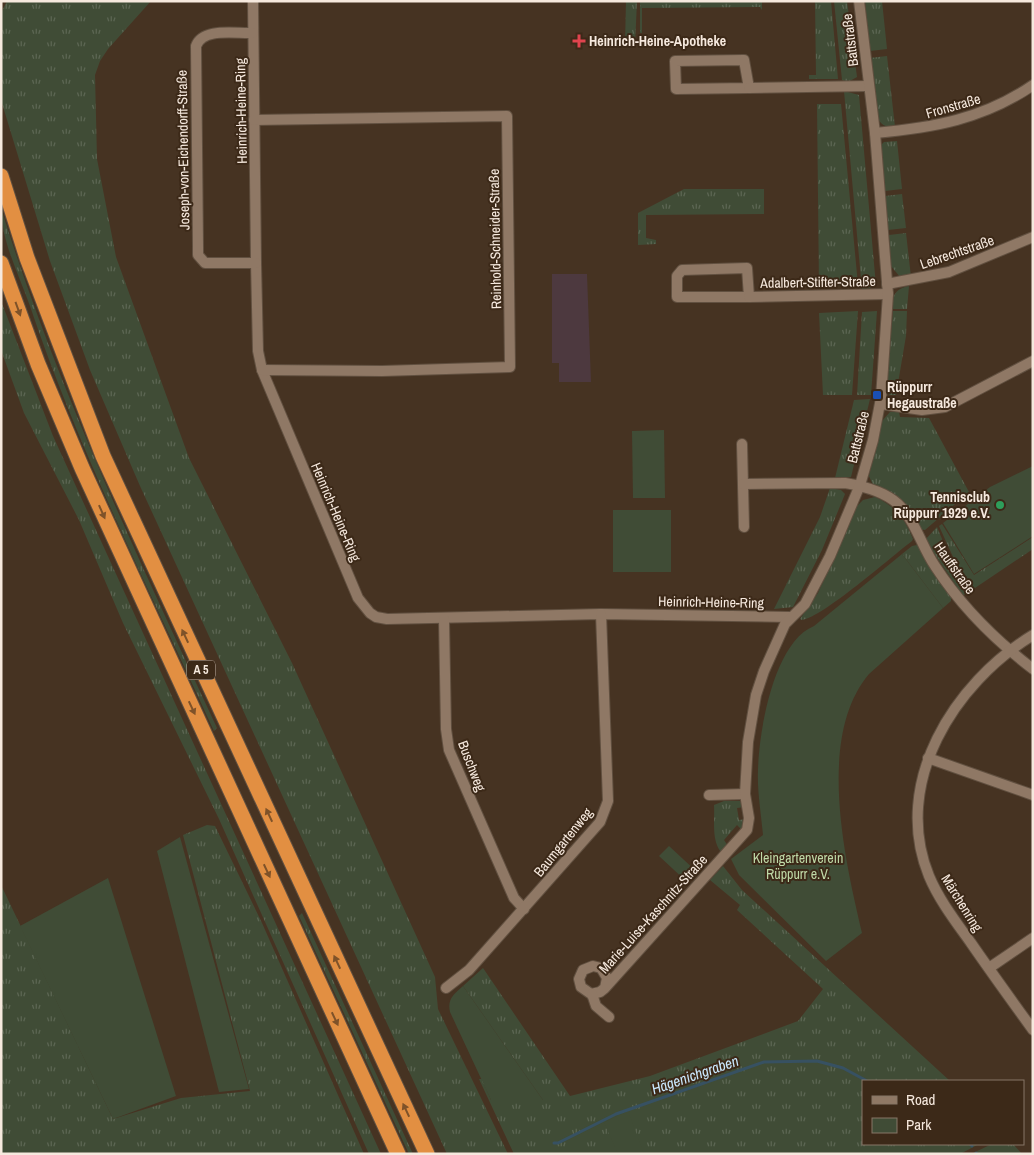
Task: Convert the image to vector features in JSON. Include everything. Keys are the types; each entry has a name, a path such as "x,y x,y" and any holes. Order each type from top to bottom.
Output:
{"highway":[{"name":"A 5","path":"1,176 30,266 103,456 427,1154"},
{"name":"A 5","path":"1,263 38,364 82,468 398,1154"}],"street":[{"name":"Heinrich-Heine-Ring","path":"253,1 258,351 262,370 363,607 376,617 387,619 601,614 790,617"},
{"name":"Battstraße","path":"722,859 748,830 750,818 745,794 748,742 756,695 771,653 790,617 798,612 811,594 860,485 881,404 887,289 875,133 859,1"},
{"name":"Joseph-von-Eichendorff-Straße","path":"253,33 206,35 198,41 196,46 198,255 205,263 256,264"},
{"path":"749,88 744,60 675,61 676,89 749,88 869,86"},
{"name":"Fronstraße","path":"875,133 931,128 951,124 998,106 1033,85"},
{"name":"Reinhold-Schneider-Straße","path":"254,120 507,116 510,367 382,371 262,370"},
{"name":"Lebrechtstraße","path":"887,289 949,272 1033,237"},
{"name":"Adalbert-Stifter-Straße","path":"749,297 747,268 682,270 677,276 677,297 749,297 887,289"},
{"path":"881,404 922,410 945,407 1033,361"},
{"path":"742,444 744,527"},
{"name":"Hauffstraße","path":"743,484 831,482 860,485 891,498 907,514 928,554 960,601 1009,651 1033,668"},
{"name":"Baumgartenweg","path":"446,988 469,970 524,909 600,822 606,809 608,801 601,614"},
{"name":"Buschweg","path":"444,619 446,729 449,750 514,898 524,909"},
{"name":"Märchenring","path":"1033,635 1009,651 975,683 941,729 928,758 920,790 918,814 920,842 926,866 936,891 1033,1030"},
{"path":"928,758 1033,795"},
{"path":"709,795 745,794"},
{"name":"Marie-Luise-Kaschnitz-Straße","path":"605,988 608,978 604,971 597,966 586,968 580,975 580,983 583,990 592,994 600,992 605,988 722,859"},
{"path":"989,968 1033,938"},
{"name":"Marie-Luise-Kaschnitz-Straße","path":"592,994 596,1006 609,1017"}],"shaded area":[{"path":"552,274 587,274 591,382 559,382 559,363 552,363"}],"green space":[{"path":"7,1 151,1 108,49 100,61 95,75 97,159 116,257 189,458 292,663 435,977 438,1009 508,1154 447,1154 140,486 90,370 50,261 1,100 1,13"},
{"path":"626,1 637,1 635,45 625,45"},
{"path":"640,1 762,1 762,10 760,7 642,8 642,33 640,33"},
{"path":"815,1 831,1 838,79 809,79 809,75 816,75"},
{"path":"834,1 847,1 857,77 848,82 842,80"},
{"path":"865,1 882,1 887,49 870,51"},
{"path":"887,56 895,127 884,125 877,117 870,58"},
{"path":"844,91 859,95 876,286 862,290"},
{"path":"817,104 841,104 858,285 819,287"},
{"path":"897,141 902,189 885,191 881,145 884,142"},
{"path":"684,189 764,189 764,214 646,215 646,238 656,240 656,244 638,245 638,213"},
{"path":"902,194 906,228 888,230 885,196"},
{"path":"1,208 23,275 73,407 100,472 217,728 214,731 116,521 70,414 11,257 4,232"},
{"path":"906,233 911,277 900,277 891,266 889,235"},
{"path":"909,286 907,309 893,309 895,293"},
{"path":"1,301 53,436 381,1154 369,1154 219,819 123,623 79,520 24,413 1,350"},
{"path":"858,311 852,395 823,395 819,313"},
{"path":"877,311 871,395 857,395 862,312"},
{"path":"893,311 907,311 906,336 896,395 890,395 886,392"},
{"path":"870,399 851,477 835,478 854,400"},
{"path":"890,412 899,412 900,417 929,418 969,492 925,530 919,529 873,485 869,476 881,422"},
{"path":"664,430 665,498 633,498 632,431"},
{"name":"Tennisclub Rüppurr 1929 e.V.","path":"1033,466 1033,536 974,574 943,523 990,487"},
{"path":"830,488 841,490 845,494 822,550 793,607 774,609 820,517"},
{"path":"875,497 894,509 903,519 913,539 912,541 825,609 802,620 800,619 818,593 857,506 863,500"},
{"path":"613,510 671,510 671,572 613,572"},
{"path":"942,524 974,575 1033,537 1033,549 969,592 939,526"},
{"path":"937,527 965,594 963,596 925,540"},
{"path":"917,545 951,597 951,601 943,608 902,554 912,546"},
{"name":"Kleingartenverein Rüppurr e.V.","path":"902,554 943,608 869,674 853,700 843,731 839,764 839,800 848,871 862,933 826,961 739,875 731,859 763,835 758,778 759,753 771,689 779,668 789,650 800,635 814,626"},
{"path":"724,801 740,801 744,807 737,808 739,820 746,819 742,830 737,825 724,840 728,846 722,853 715,837 714,805"},
{"path":"207,825 215,826 262,923 364,1154 1,1154 1,885 113,1119 181,1098 250,1091 183,835"},
{"path":"180,837 249,1089 219,1092 157,851"},
{"path":"669,846 697,872 687,882 659,856"},
{"path":"723,866 742,890 949,1080 862,1080 862,1145 977,1145 960,1154 514,1154 479,1079 482,1079 491,1100 543,1100 463,986 483,968 570,1096 650,1076 798,1021 823,989 737,910 740,905 710,880"},
{"path":"108,878 176,1096 113,1119 20,926"},
{"path":"302,913 413,1154 409,1154 299,916"},
{"path":"463,986 543,1100 491,1100 450,1012 450,1000"},
{"path":"628,1111 644,1154 618,1154 604,1122"},
{"path":"990,1145 1014,1145 1022,1154 971,1154"}],"waterway":[{"name":"Hägenichgraben","path":"554,1143 558,1143 616,1114 764,1062 817,1061 843,1068 865,1080"}],"place":[{"name":"Heinrich-Heine-Apotheke","path":"579,41"},
{"name":"Rüppurr Hegaustraße","path":"877,395"},
{"name":"Tennisclub Rüppurr 1929 e.V.","path":"1000,505"}]}
